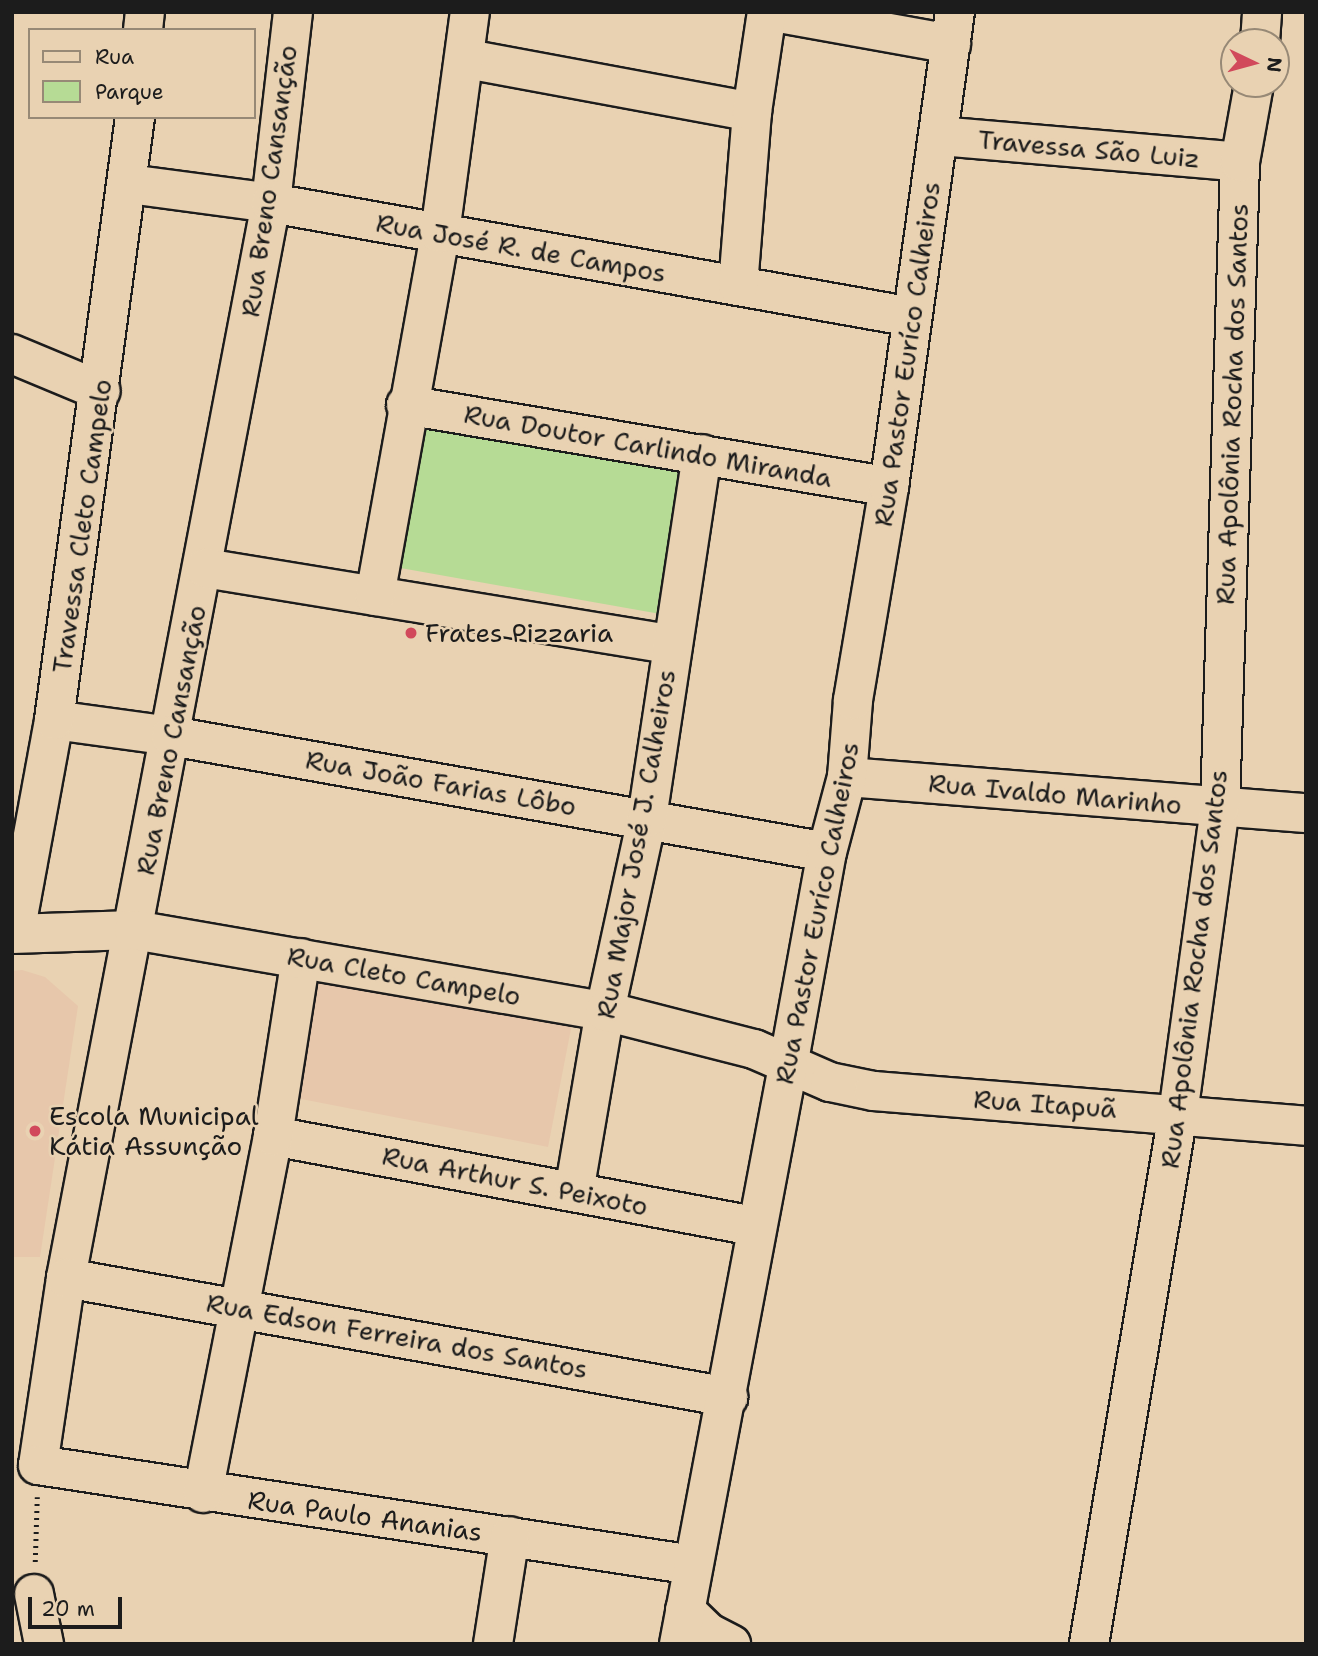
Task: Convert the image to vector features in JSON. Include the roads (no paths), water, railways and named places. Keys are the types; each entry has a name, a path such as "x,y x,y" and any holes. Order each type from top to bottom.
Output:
{"street":[{"name":"Rua Breno Cansanção","path":"38,1465 66,1278 205,568 271,203 293,12"},
{"path":"374,596 406,405 440,233 467,59 470,12"},
{"path":"738,286 752,112 767,12"},
{"path":"773,12 953,28"},
{"name":"Rua Pastor Euríco Calheiros","path":"682,1627 728,1397 827,852 847,777 853,700 889,487 953,28"},
{"path":"467,59 752,112"},
{"name":"Rua Apolônia Rocha dos Santos","path":"1089,1644 1178,1114 1220,807 1240,162 1251,98"},
{"name":"Travessa Cleto Campelo","path":"14,934 54,720 129,184 135,119"},
{"name":"Travessa São Luiz","path":"939,136 1240,162"},
{"name":"Rua José R. de Campos","path":"129,184 271,203 912,317"},
{"path":"12,354 101,391"},
{"name":"Rua Doutor Carlindo Miranda","path":"406,405 889,487"},
{"name":"Rua Major José J. Calheiros","path":"574,1192 606,1011 647,818 702,454"},
{"path":"205,568 673,645"},
{"name":"Rua João Farias Lôbo","path":"54,720 172,736 827,852"},
{"name":"Rua Ivaldo Marinho","path":"847,777 1306,813"},
{"name":"Rua Cleto Campelo","path":"14,934 134,930 301,958 606,1011 754,1049 788,1066"},
{"path":"202,1493 273,1136 301,958"},
{"name":"Rua Itapuã","path":"788,1066 830,1082 874,1091 1306,1126"},
{"name":"Rua Arthur S. Peixoto","path":"273,1136 758,1227"},
{"name":"Rua Edson Ferreira dos Santos","path":"66,1278 240,1307 728,1397"},
{"name":"Rua Paulo Ananias","path":"38,1465 202,1493 510,1536 693,1565"},
{"path":"492,1644 510,1536"},
{"path":"34,1594 44,1644"},
{"path":"682,1627 709,1633 731,1644"}],"place":[{"name":"Frates Pizzaria","path":"411,633"},
{"name":"Escola Municipal Kátia Assunção","path":"35,1131"}]}
